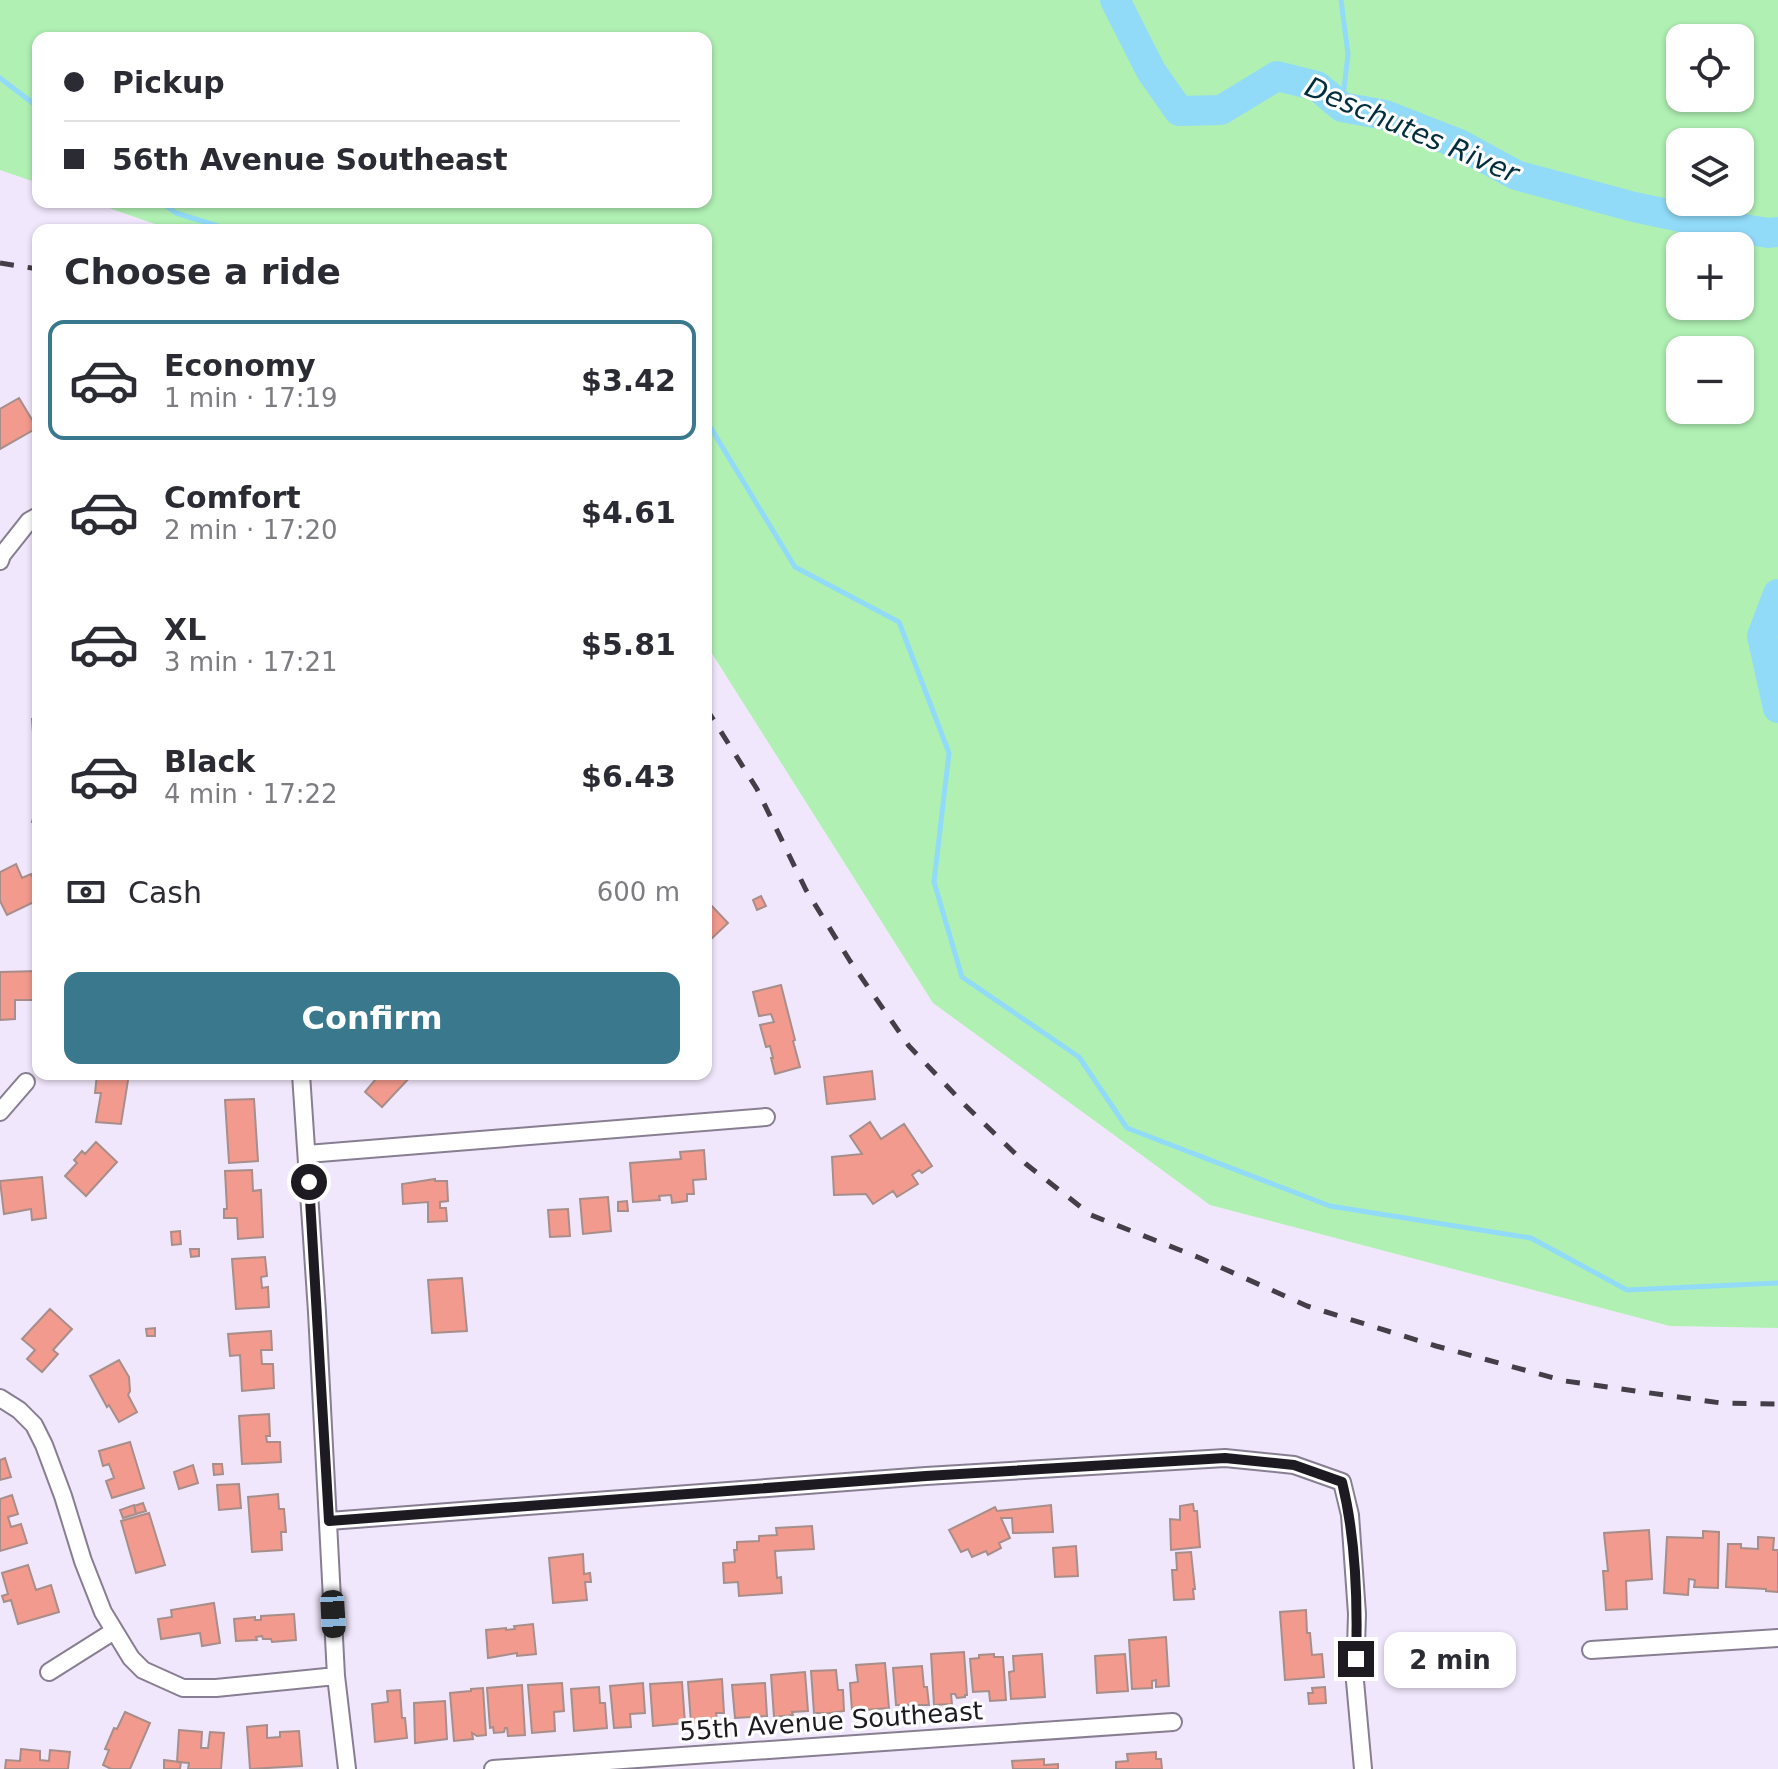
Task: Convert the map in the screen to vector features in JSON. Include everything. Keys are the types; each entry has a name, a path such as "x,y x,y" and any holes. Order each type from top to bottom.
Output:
{"street":[{"path":"0,561 32,519"},
{"path":"301,1080 336,1676 347,1769"},
{"path":"0,1112 26,1082"},
{"path":"307,1154 766,1117"},
{"path":"0,1398 19,1410 34,1425 63,1496 103,1612 131,1658 143,1670 183,1688 216,1688 336,1676"},
{"path":"329,1521 926,1476 1225,1458 1294,1465 1342,1482 1350,1515 1357,1614 1355,1681 1363,1769"},
{"path":"49,1672 114,1631"},
{"path":"1591,1650 1778,1638"},
{"name":"55th Avenue Southeast","path":"493,1769 1173,1722"}],"green space":[{"path":"0,0 1778,0 1778,1328 1670,1326 1210,1205 933,1003 712,653 712,224 155,224 109,208 712,208 712,32 32,32 32,181 0,170"}],"building":[{"path":"19,398 32,420 32,431 0,449 0,409"},
{"path":"16,864 22,878 31,874 32,903 7,915 0,901 0,872"},
{"path":"761,896 766,906 757,910 753,900"},
{"path":"712,906 728,923 712,938"},
{"path":"32,971 32,1000 15,1000 15,1019 0,1020 0,972"},
{"path":"781,985 800,1067 775,1074 770,1046 766,1047 760,1025 774,1022 771,1014 759,1016 753,992"},
{"path":"872,1071 875,1099 827,1104 824,1077"},
{"path":"96,1080 128,1080 121,1124 96,1122 101,1093 95,1093"},
{"path":"375,1080 407,1080 382,1107 365,1092"},
{"path":"254,1099 258,1161 229,1163 225,1100"},
{"path":"870,1122 881,1139 904,1124 932,1166 912,1175 918,1184 897,1197 893,1191 873,1204 866,1194 834,1195 832,1157 862,1154 850,1136"},
{"path":"96,1142 117,1162 86,1196 65,1176 77,1163 74,1160 82,1151 85,1154"},
{"path":"704,1150 706,1179 693,1180 694,1194 687,1194 687,1201 672,1203 671,1195 659,1196 660,1200 633,1202 630,1163 681,1159 680,1152"},
{"path":"252,1170 253,1191 261,1190 263,1237 238,1239 237,1218 224,1218 224,1209 227,1209 225,1171"},
{"path":"42,1177 46,1218 32,1220 31,1209 4,1214 0,1181"},
{"path":"435,1179 447,1181 448,1201 440,1202 440,1208 446,1208 447,1221 428,1222 428,1202 403,1204 402,1184"},
{"path":"608,1197 611,1231 583,1234 580,1199"},
{"path":"627,1201 628,1211 618,1211 618,1202"},
{"path":"568,1209 570,1236 550,1237 548,1210"},
{"path":"180,1231 181,1244 172,1245 171,1232"},
{"path":"190,1249 199,1249 199,1256 191,1257"},
{"path":"265,1257 267,1276 261,1277 262,1288 268,1287 269,1307 236,1309 232,1259"},
{"path":"462,1278 467,1331 432,1333 428,1280"},
{"path":"50,1309 72,1329 53,1350 58,1354 42,1372 27,1359 35,1350 22,1339"},
{"path":"155,1328 155,1336 147,1336 146,1329"},
{"path":"271,1331 272,1350 261,1350 262,1364 273,1364 274,1388 242,1391 240,1355 230,1356 228,1334"},
{"path":"119,1360 129,1377 128,1395 137,1412 119,1422 90,1376"},
{"path":"269,1414 270,1436 266,1436 267,1442 280,1442 281,1462 242,1464 239,1416"},
{"path":"130,1442 144,1488 112,1498 106,1481 114,1478 109,1464 103,1466 99,1451"},
{"path":"5,1458 11,1477 0,1480 0,1460"},
{"path":"213,1464 222,1464 223,1474 214,1475"},
{"path":"193,1465 198,1483 179,1489 174,1472"},
{"path":"239,1484 241,1508 219,1510 217,1485"},
{"path":"278,1494 279,1509 284,1509 286,1532 281,1532 282,1550 252,1552 248,1497"},
{"path":"12,1495 18,1514 8,1517 11,1527 21,1524 27,1543 0,1551 0,1499"},
{"path":"143,1503 146,1511 136,1514 134,1506"},
{"path":"1193,1504 1194,1511 1197,1511 1200,1547 1171,1550 1170,1519 1180,1520 1180,1506"},
{"path":"134,1505 136,1514 123,1518 120,1510"},
{"path":"1051,1505 1053,1532 1013,1533 1012,1518 1001,1518 1010,1538 999,1543 1001,1548 988,1555 986,1551 972,1557 968,1549 961,1552 949,1530 995,1507 997,1511"},
{"path":"149,1513 165,1565 136,1573 121,1521"},
{"path":"812,1526 814,1549 775,1551 777,1578 781,1577 782,1593 739,1596 738,1582 724,1583 723,1563 735,1562 737,1542 759,1541 759,1536 777,1535 776,1528"},
{"path":"1649,1530 1652,1579 1626,1581 1627,1609 1606,1610 1603,1571 1608,1571 1604,1533"},
{"path":"1703,1531 1719,1532 1718,1588 1694,1587 1695,1580 1689,1579 1688,1595 1664,1593 1667,1537 1703,1538"},
{"path":"1758,1537 1774,1538 1773,1550 1778,1550 1778,1592 1726,1587 1728,1544 1758,1549"},
{"path":"1076,1546 1078,1576 1055,1577 1053,1548"},
{"path":"1191,1552 1194,1599 1174,1600 1172,1570 1177,1570 1176,1553"},
{"path":"583,1554 584,1574 590,1573 591,1582 585,1582 587,1600 553,1603 549,1558"},
{"path":"28,1565 36,1590 51,1585 59,1612 18,1624 11,1600 4,1602 2,1596 8,1594 2,1573"},
{"path":"214,1603 220,1643 202,1646 200,1633 161,1639 158,1619 172,1617 171,1610"},
{"path":"1306,1610 1312,1655 1322,1654 1324,1677 1285,1680 1280,1612"},
{"path":"294,1614 296,1640 272,1642 262,1636 256,1637 257,1640 236,1641 234,1619 255,1617 255,1620 261,1620 261,1616"},
{"path":"533,1624 536,1654 517,1656 517,1653 488,1658 486,1630 515,1629 514,1626"},
{"path":"1166,1637 1169,1686 1156,1687 1156,1680 1152,1681 1152,1688 1132,1689 1129,1640"},
{"path":"964,1652 967,1695 957,1698 951,1694 952,1704 934,1705 931,1654"},
{"path":"994,1654 994,1657 1003,1657 1006,1700 990,1701 989,1691 973,1692 970,1659"},
{"path":"1042,1654 1045,1697 1011,1699 1009,1672 1014,1671 1013,1656"},
{"path":"1125,1654 1128,1691 1097,1693 1095,1656"},
{"path":"885,1663 889,1708 852,1711 850,1683 858,1682 856,1665"},
{"path":"922,1666 929,1705 896,1705 893,1668"},
{"path":"836,1670 838,1690 843,1690 844,1711 814,1713 811,1671"},
{"path":"805,1672 808,1711 774,1717 771,1675"},
{"path":"722,1679 724,1713 716,1713 717,1719 691,1723 688,1682"},
{"path":"682,1682 685,1723 653,1726 650,1684"},
{"path":"562,1683 564,1711 554,1712 555,1731 532,1733 528,1685"},
{"path":"643,1683 645,1713 630,1714 631,1727 614,1728 610,1686"},
{"path":"765,1683 767,1716 735,1718 732,1685"},
{"path":"522,1685 525,1735 508,1736 507,1728 504,1732 494,1733 493,1727 490,1728 487,1688"},
{"path":"599,1687 600,1703 605,1703 607,1728 574,1731 571,1689"},
{"path":"1325,1687 1326,1703 1309,1704 1308,1693 1313,1693 1312,1688"},
{"path":"483,1688 486,1735 472,1733 473,1739 454,1741 450,1693"},
{"path":"400,1690 407,1738 375,1742 372,1704 388,1702 387,1691"},
{"path":"445,1701 447,1739 415,1743 414,1703"},
{"path":"125,1712 150,1723 130,1769 111,1769 103,1765 109,1750 105,1749"},
{"path":"267,1725 267,1738 280,1737 280,1732 299,1731 302,1766 250,1769 247,1727"},
{"path":"179,1730 202,1732 201,1748 208,1748 210,1732 224,1733 221,1769 188,1769 189,1763 177,1762"},
{"path":"21,1749 40,1751 40,1760 49,1761 50,1750 70,1752 68,1769 5,1769 6,1760 20,1761"},
{"path":"1156,1752 1162,1769 1116,1769 1116,1762 1128,1761 1127,1754"},
{"path":"1044,1759 1044,1765 1058,1764 1058,1769 1013,1769 1012,1761"},
{"path":"164,1760 181,1762 180,1769 164,1769"}],"waterway":[{"name":"Deschutes River","path":"1115,0 1151,71 1179,111 1221,110 1277,76 1317,86 1342,107 1385,115 1459,144 1516,175 1634,207 1714,224 1778,232"},
{"path":"1341,0 1348,54 1342,107"},
{"path":"0,78 32,102"},
{"path":"169,208 212,224"},
{"path":"712,430 795,567 899,622 949,753 934,882 962,977 1079,1057 1127,1128 1330,1206 1531,1238 1627,1290 1778,1283"},
{"name":"Deschutes River","path":"1778,594 1762,636 1778,708"}],"railway":[{"path":"0,263 32,268"},
{"path":"712,718 757,789 806,890 850,961 909,1046 1026,1164 1091,1215 1200,1258 1307,1306 1436,1346 1565,1381 1721,1403 1778,1404"}],"route":[{"path":"309,1182 329,1521 926,1476 1225,1458 1294,1465 1342,1482 1350,1515 1357,1614 1356,1659"}]}
